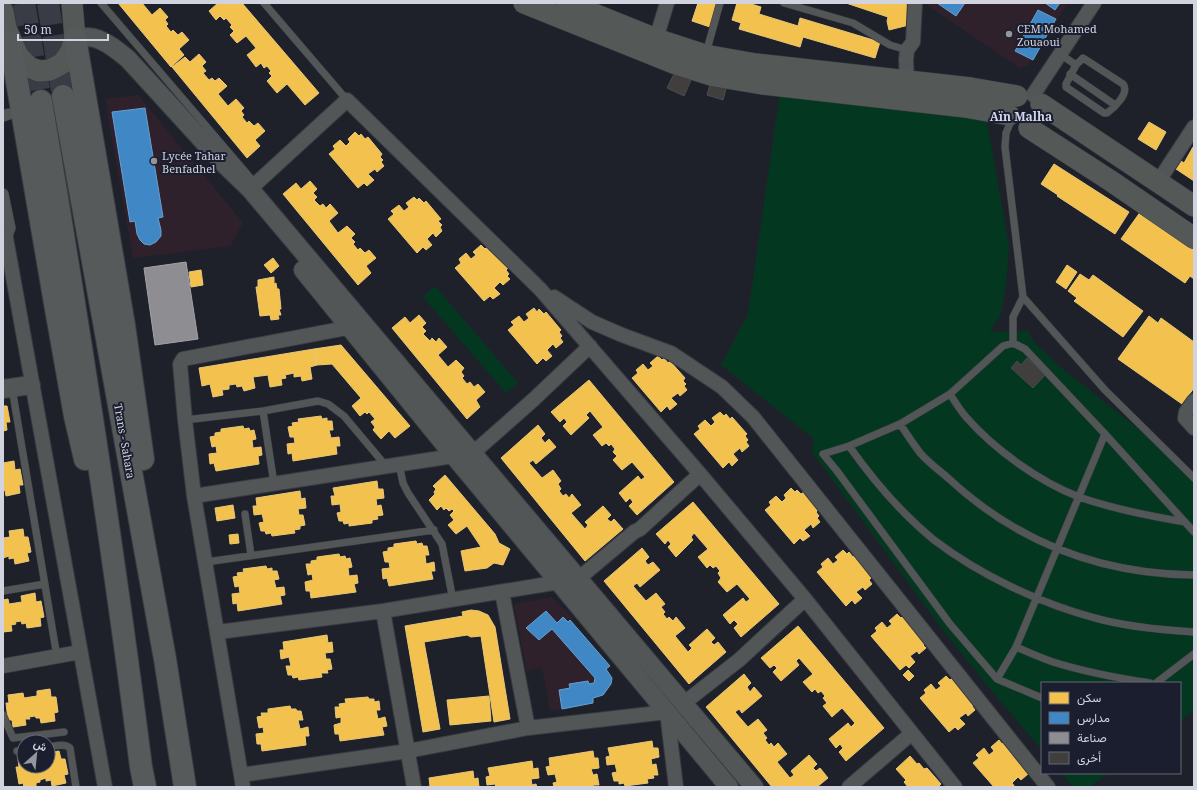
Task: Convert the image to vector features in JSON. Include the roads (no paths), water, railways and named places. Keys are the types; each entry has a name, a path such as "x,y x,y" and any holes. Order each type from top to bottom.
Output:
{"highway":[{"path":"75,38 124,325 147,483 165,659"},
{"path":"10,41 75,416 123,624"},
{"name":"Trans - Sahara","path":"63,96 165,659 185,784"},
{"path":"41,101 76,312 123,624 142,780"}],"main road":[{"path":"3,11 10,41 22,62 39,71 50,70 63,63 71,51 75,38 72,3"},
{"path":"524,3 676,64 714,76 762,84 965,107 1034,126 1041,119 1043,109 1030,98"},
{"path":"567,3 656,39 705,55 756,64 970,88 1030,98 1194,206"},
{"path":"1030,98 1009,104 1016,121 1111,181 1194,238"}],"street":[{"path":"656,39 667,3"},
{"path":"907,82 907,50 913,42 915,3"},
{"path":"1030,98 1094,3"},
{"path":"75,38 89,37 103,42 117,50 128,59 224,164 253,186 454,456 729,787"},
{"path":"253,186 347,100 540,289 700,474 805,599 955,787"},
{"path":"1158,182 1194,127"},
{"path":"224,164 242,195 473,453 578,580 754,787"},
{"path":"3,194 10,228 6,238 31,385 105,787"},
{"path":"540,289 592,322 622,335 671,352 722,387 753,417 1048,787"},
{"path":"357,325 183,359 180,364 194,496 242,781 528,728 667,712"},
{"path":"194,496 473,453 537,397 590,346"},
{"path":"7,388 31,385"},
{"path":"1194,401 1186,412 1185,418 1194,428"},
{"path":"218,632 383,612 578,580 634,532 640,529 700,474"},
{"path":"502,592 528,728"},
{"path":"684,703 739,660 805,599"},
{"path":"383,612 414,787"},
{"path":"3,666 80,652"},
{"path":"667,712 676,787"},
{"path":"848,787 912,732"}],"lane":[{"path":"101,3 253,186"},
{"path":"264,3 347,100"},
{"path":"705,55 720,3"},
{"path":"784,3 853,23 890,45 907,50"},
{"path":"1060,54 1076,65"},
{"path":"1083,58 1086,59 1123,84 1126,90 1109,111 1104,113 1068,89 1066,84 1076,65 1083,58"},
{"path":"1070,74 1115,105"},
{"path":"1013,344 1013,317 1023,297 1005,147 1006,133 1016,121"},
{"path":"1023,297 1105,390 1194,478"},
{"path":"1041,698 997,679 950,624 823,454 849,446 900,424 950,394 1003,346 1013,344 1024,349 1105,434 1194,532"},
{"path":"7,388 45,584 57,657"},
{"path":"950,394 966,417 990,441 1013,460 1056,486 1079,497 1115,508 1151,517 1185,522"},
{"path":"185,420 263,411 318,401 328,404 344,416 393,465 408,493 442,544 453,600"},
{"path":"263,411 274,484"},
{"path":"900,424 921,454 964,493 1004,522 1031,538 1057,549 1090,560 1129,570 1170,575 1194,575"},
{"path":"997,679 1016,647 1105,434"},
{"path":"849,446 864,468 912,520 935,540 1002,582 1036,598 1095,618 1133,626 1168,631 1194,632"},
{"path":"245,514 251,555"},
{"path":"206,562 434,530"},
{"path":"3,591 45,584"},
{"path":"1016,647 1052,661 1086,671 1144,682"},
{"path":"1157,682 1194,654"},
{"path":"3,715 13,738 64,732"},
{"path":"56,746 63,745 70,748 76,787"}],"tunnel":[{"path":"24,3 41,101"},
{"path":"48,3 63,96"}],"place":[{"name":"CEM Mohamed Zouaoui","path":"1009,34"},
{"name":"Lycée Tahar Benfadhel","path":"154,161"}],"district":[{"name":"Aïn Malha","path":"1021,116"}]}
